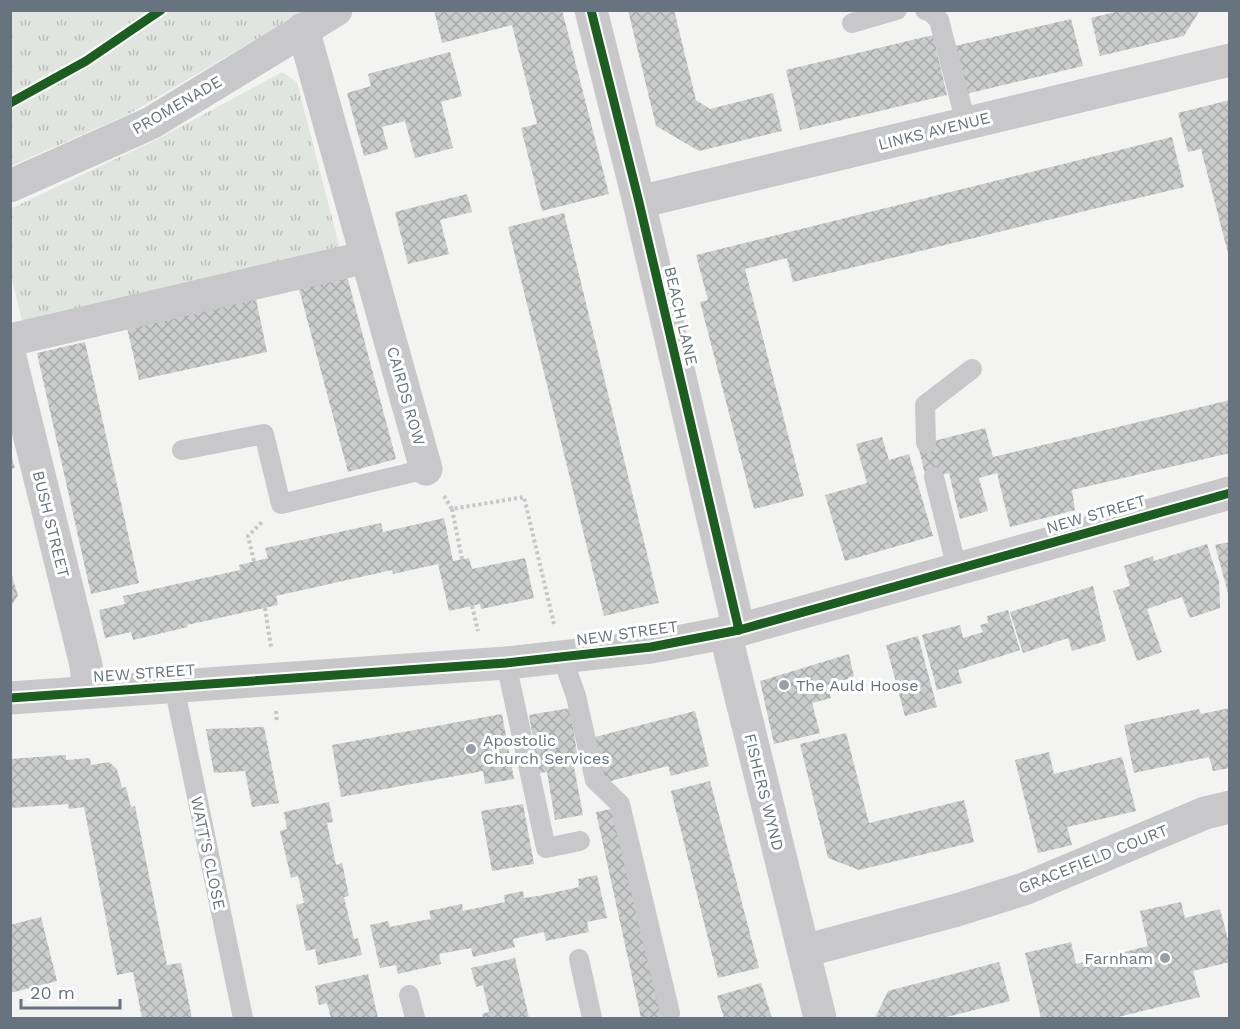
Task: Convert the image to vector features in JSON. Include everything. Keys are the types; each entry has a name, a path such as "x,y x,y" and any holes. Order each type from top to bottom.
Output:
{"street":[{"name":"PROMENADE","path":"10,186 151,123 336,10"},
{"name":"BEACH LANE","path":"591,10 639,202 732,631"},
{"name":"CAIRDS ROW","path":"303,29 426,469"},
{"name":"LINKS AVENUE","path":"639,202 1230,60"},
{"path":"10,340 367,257"},
{"name":"BUSH STREET","path":"10,357 86,665 89,692"},
{"name":"NEW STREET","path":"10,698 506,663 651,647 732,631 1230,493"},
{"name":"FISHERS WYND","path":"732,631 820,1018"},
{"name":"GRACEFIELD COURT","path":"804,951 957,910 1024,889 1205,813 1230,807"}],"lane":[{"path":"852,23 897,10"},
{"path":"924,10 931,12 939,20 966,123"},
{"path":"926,443 925,405 972,369"},
{"path":"182,450 264,434 281,504"},
{"name":"CAIRDS ROW","path":"281,504 426,469"},
{"path":"934,477 957,569"},
{"path":"562,657 576,696 595,780 620,804 670,1013"},
{"path":"506,663 546,848 580,841"},
{"name":"WATT'S CLOSE","path":"174,686 243,1018"},
{"path":"579,959 592,1018"},
{"path":"409,994 415,1018"}],"path":[{"path":"426,469 452,509 462,559"},
{"path":"452,509 524,497 562,657"},
{"path":"254,561 248,536 281,504"}],"green space":[{"path":"11,11 304,11 127,115 11,166"},
{"path":"282,72 297,82 340,249 23,324 11,277 10,209 162,137"}],"building":[{"path":"434,10 562,10 609,194 542,211 521,128 537,124 512,25 442,43"},
{"path":"628,10 674,10 696,100 710,109 773,93 782,131 699,151 656,126"},
{"path":"1123,10 1200,10 1184,36 1100,56 1091,18"},
{"path":"1071,19 1083,66 966,94 955,46"},
{"path":"933,35 947,95 800,130 786,70"},
{"path":"450,52 462,96 441,102 453,148 415,158 405,121 382,127 388,149 364,156 347,93 371,86 368,74"},
{"path":"1230,100 1229,257 1201,149 1188,152 1178,113"},
{"path":"1172,137 1184,187 793,282 787,258 745,269 804,496 754,509 700,302 708,300 696,255"},
{"path":"467,194 472,212 440,220 449,254 408,264 395,212"},
{"path":"564,213 659,603 604,616 508,227"},
{"path":"347,276 396,459 348,472 299,289"},
{"path":"256,299 267,352 139,380 127,328"},
{"path":"85,342 139,583 91,594 37,353"},
{"path":"1230,400 1230,453 1072,490 1075,510 1010,527 997,473 979,478 988,511 960,519 949,473 926,479 918,445 985,428 993,457"},
{"path":"882,437 889,460 909,454 933,536 845,561 825,495 867,483 856,444"},
{"path":"10,451 15,468 10,469"},
{"path":"444,518 453,561 469,558 472,569 525,558 534,598 481,609 480,604 449,611 438,564 393,574 392,570 276,596 278,605 187,625 188,627 133,640 131,632 105,638 99,610 125,604 123,596 240,570 239,565 268,558 265,548 381,523 383,532"},
{"path":"1230,542 1230,597 1229,597 1215,545"},
{"path":"1207,544 1219,581 1220,608 1190,618 1182,597 1147,609 1162,652 1137,661 1113,591 1130,586 1124,566 1153,556 1154,561"},
{"path":"10,569 18,596 10,607"},
{"path":"1093,586 1106,641 1072,651 1068,638 1023,653 1010,612"},
{"path":"1008,610 1020,650 958,670 962,683 937,690 922,635 960,625 963,638 983,632 980,625 988,623 987,616"},
{"path":"918,636 937,707 905,716 886,645"},
{"path":"849,654 854,677 827,685 831,698 812,703 820,733 774,744 760,681"},
{"path":"570,708 579,766 574,767 583,815 555,820 547,772 539,773 529,715"},
{"path":"1230,708 1230,768 1213,771 1209,757 1134,773 1124,725 1199,709 1201,714"},
{"path":"695,711 709,766 671,776 668,766 603,783 591,738"},
{"path":"502,714 514,779 485,784 483,771 341,797 332,745"},
{"path":"264,727 279,803 252,807 245,771 214,773 206,729"},
{"path":"846,733 869,823 964,800 974,842 859,870 828,858 800,744"},
{"path":"1049,752 1054,774 1122,757 1136,811 1067,827 1072,845 1038,853 1015,760"},
{"path":"66,755 66,760 90,758 91,765 109,762 117,769 122,788 126,787 131,807 135,806 167,965 181,963 192,1018 142,1018 133,972 117,975 84,807 69,809 68,804 10,808 10,759"},
{"path":"710,781 759,968 718,978 671,791"},
{"path":"329,802 333,822 327,823 336,865 342,863 349,896 344,897 354,939 358,938 362,955 318,965 315,949 306,951 296,905 304,903 298,876 291,878 280,831 287,829 284,812"},
{"path":"523,804 534,864 492,871 481,811"},
{"path":"616,808 662,1018 641,1018 596,812"},
{"path":"597,875 607,918 587,922 589,932 546,941 544,932 513,939 515,947 473,957 471,948 439,954 441,964 398,974 396,965 380,968 370,925 388,921 390,927 431,919 429,911 462,904 463,911 505,902 504,895 523,891 524,898 579,887 578,879"},
{"name":"Farnham","path":"1181,902 1185,918 1220,909 1230,947 1230,962 1193,971 1200,997 1114,1018 1041,1018 1025,953 1071,942 1076,964 1148,946 1140,911"},
{"path":"41,917 57,981 10,993 10,925"},
{"path":"515,958 529,1018 483,1018 482,1014 489,1012 483,985 476,987 471,968"},
{"path":"999,962 1010,1001 943,1018 875,1018 888,991"},
{"path":"368,974 378,1018 331,1018 327,1003 319,1005 315,986"},
{"path":"761,983 772,1018 724,1018 717,996"}],"cycle path":[{"path":"10,103 86,61 161,10"},
{"path":"591,10 639,202 739,630"},
{"path":"10,698 506,663 651,647 739,630 1230,493"}],"place":[{"name":"The Auld Hoose","path":"784,685"},
{"name":"Apostolic Church Services","path":"471,749"},
{"name":"Farnham","path":"1165,958"}]}
